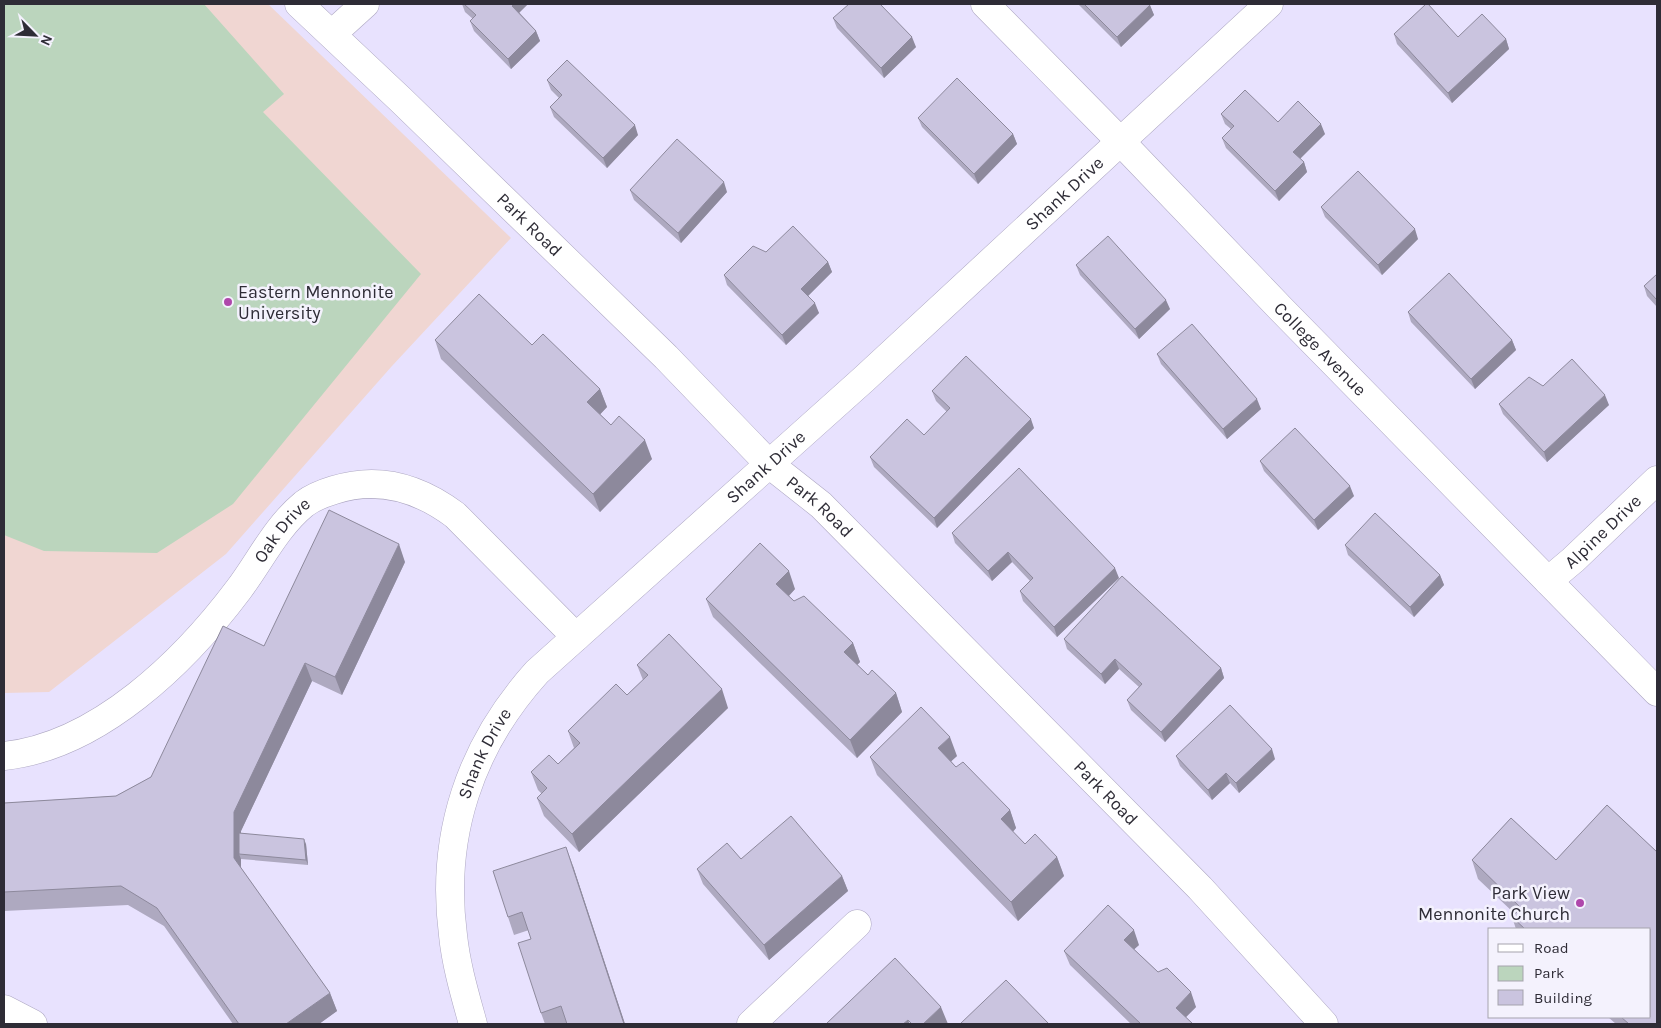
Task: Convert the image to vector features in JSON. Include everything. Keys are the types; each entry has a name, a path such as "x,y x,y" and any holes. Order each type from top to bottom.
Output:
{"street":[{"name":"Park Road","path":"300,4 666,357 769,464 821,505 1200,888 1324,1024"},
{"path":"332,34 365,4"},
{"name":"College Avenue","path":"985,4 1657,692"},
{"name":"Shank Drive","path":"473,1024 455,950 451,915 454,844 462,804 471,774 478,757 506,708 537,672 864,379 1269,4"},
{"name":"Alpine Drive","path":"1548,581 1573,560 1657,480"},
{"name":"Oak Drive","path":"4,756 54,743 100,721 124,705 173,664 200,637 240,588 277,534 304,504 330,491 352,485 375,483 393,485 410,489 436,502 455,515 576,637"},
{"path":"751,1024 857,924"},
{"path":"4,1008 33,1024"}],"shaded area":[{"name":"Eastern Mennonite University","path":"4,4 268,4 511,238 392,366 226,554 49,692 4,693"}],"green space":[{"name":"Eastern Mennonite University","path":"4,4 204,4 284,94 263,112 421,274 233,504 157,553 44,551 4,535"}],"building":[{"path":"464,4 514,4 512,6 536,31 508,59 470,21 476,15"},
{"path":"849,4 880,4 912,37 881,68 833,18"},
{"path":"1084,4 1149,4 1150,5 1117,37"},
{"path":"1426,4 1458,37 1482,14 1506,39 1448,93 1394,34"},
{"path":"567,60 635,125 603,158 550,107 562,95 547,80"},
{"path":"957,78 1013,134 974,174 918,118"},
{"path":"1245,90 1278,122 1298,101 1321,124 1293,152 1304,162 1275,191 1222,138 1234,126 1221,114"},
{"path":"677,139 724,182 678,233 630,190"},
{"path":"1358,171 1415,229 1378,265 1321,207"},
{"path":"793,226 828,262 801,289 815,303 782,335 724,275 753,246 766,252"},
{"path":"1108,236 1166,300 1135,329 1076,265"},
{"path":"1449,273 1512,340 1471,379 1408,312"},
{"path":"1657,274 1657,300 1644,286"},
{"path":"479,294 532,345 543,334 600,389 587,402 611,425 619,416 645,440 593,494 435,340"},
{"path":"1192,324 1257,399 1223,429 1157,354"},
{"path":"966,356 1031,419 934,518 870,457 907,419 924,435 950,408 932,391"},
{"path":"1572,359 1605,395 1544,452 1499,404 1529,377 1543,386"},
{"path":"1295,428 1350,486 1314,520 1260,461"},
{"path":"1019,468 1115,568 1054,627 1020,591 1033,578 1008,552 988,571 952,533"},
{"path":"329,510 399,544 335,677 305,663 234,812 234,858 330,993 286,1024 239,1024 157,908 121,886 4,892 4,803 116,796 151,777 223,626 264,646"},
{"path":"1375,513 1440,575 1410,607 1345,545"},
{"path":"760,543 789,571 776,584 794,601 804,596 853,643 844,652 868,675 872,670 896,693 850,740 706,599"},
{"path":"1122,576 1221,668 1161,732 1127,700 1142,684 1115,659 1101,674 1064,639"},
{"path":"669,634 722,689 572,834 537,798 547,788 531,772 549,755 558,764 580,743 568,731 616,684 627,695 648,675 637,665"},
{"path":"1230,705 1272,749 1236,783 1226,773 1208,790 1176,756"},
{"path":"921,707 950,737 938,748 956,767 963,762 1010,810 1001,819 1025,844 1035,834 1057,857 1011,902 870,757"},
{"name":"Park View Mennonite Church","path":"1607,805 1657,852 1657,1024 1629,1024 1622,1018 1651,1018 1651,928 1524,928 1512,917 1521,908 1472,860 1511,818 1556,860"},
{"path":"791,816 842,876 764,945 697,869 727,843 741,859"},
{"path":"239,833 304,839 306,860 239,854"},
{"path":"566,847 624,1024 567,1024 561,1006 541,1013 518,943 531,939 522,912 508,917 493,871"},
{"path":"1108,905 1134,930 1124,940 1158,972 1167,968 1191,992 1176,1008 1193,1024 1141,1024 1064,951"},
{"path":"895,958 941,1007 923,1024 912,1024 908,1020 903,1024 826,1024"},
{"path":"1006,980 1049,1024 960,1024"}],"place":[{"name":"Eastern Mennonite University","path":"228,302"},
{"name":"Park View Mennonite Church","path":"1580,903"}]}
